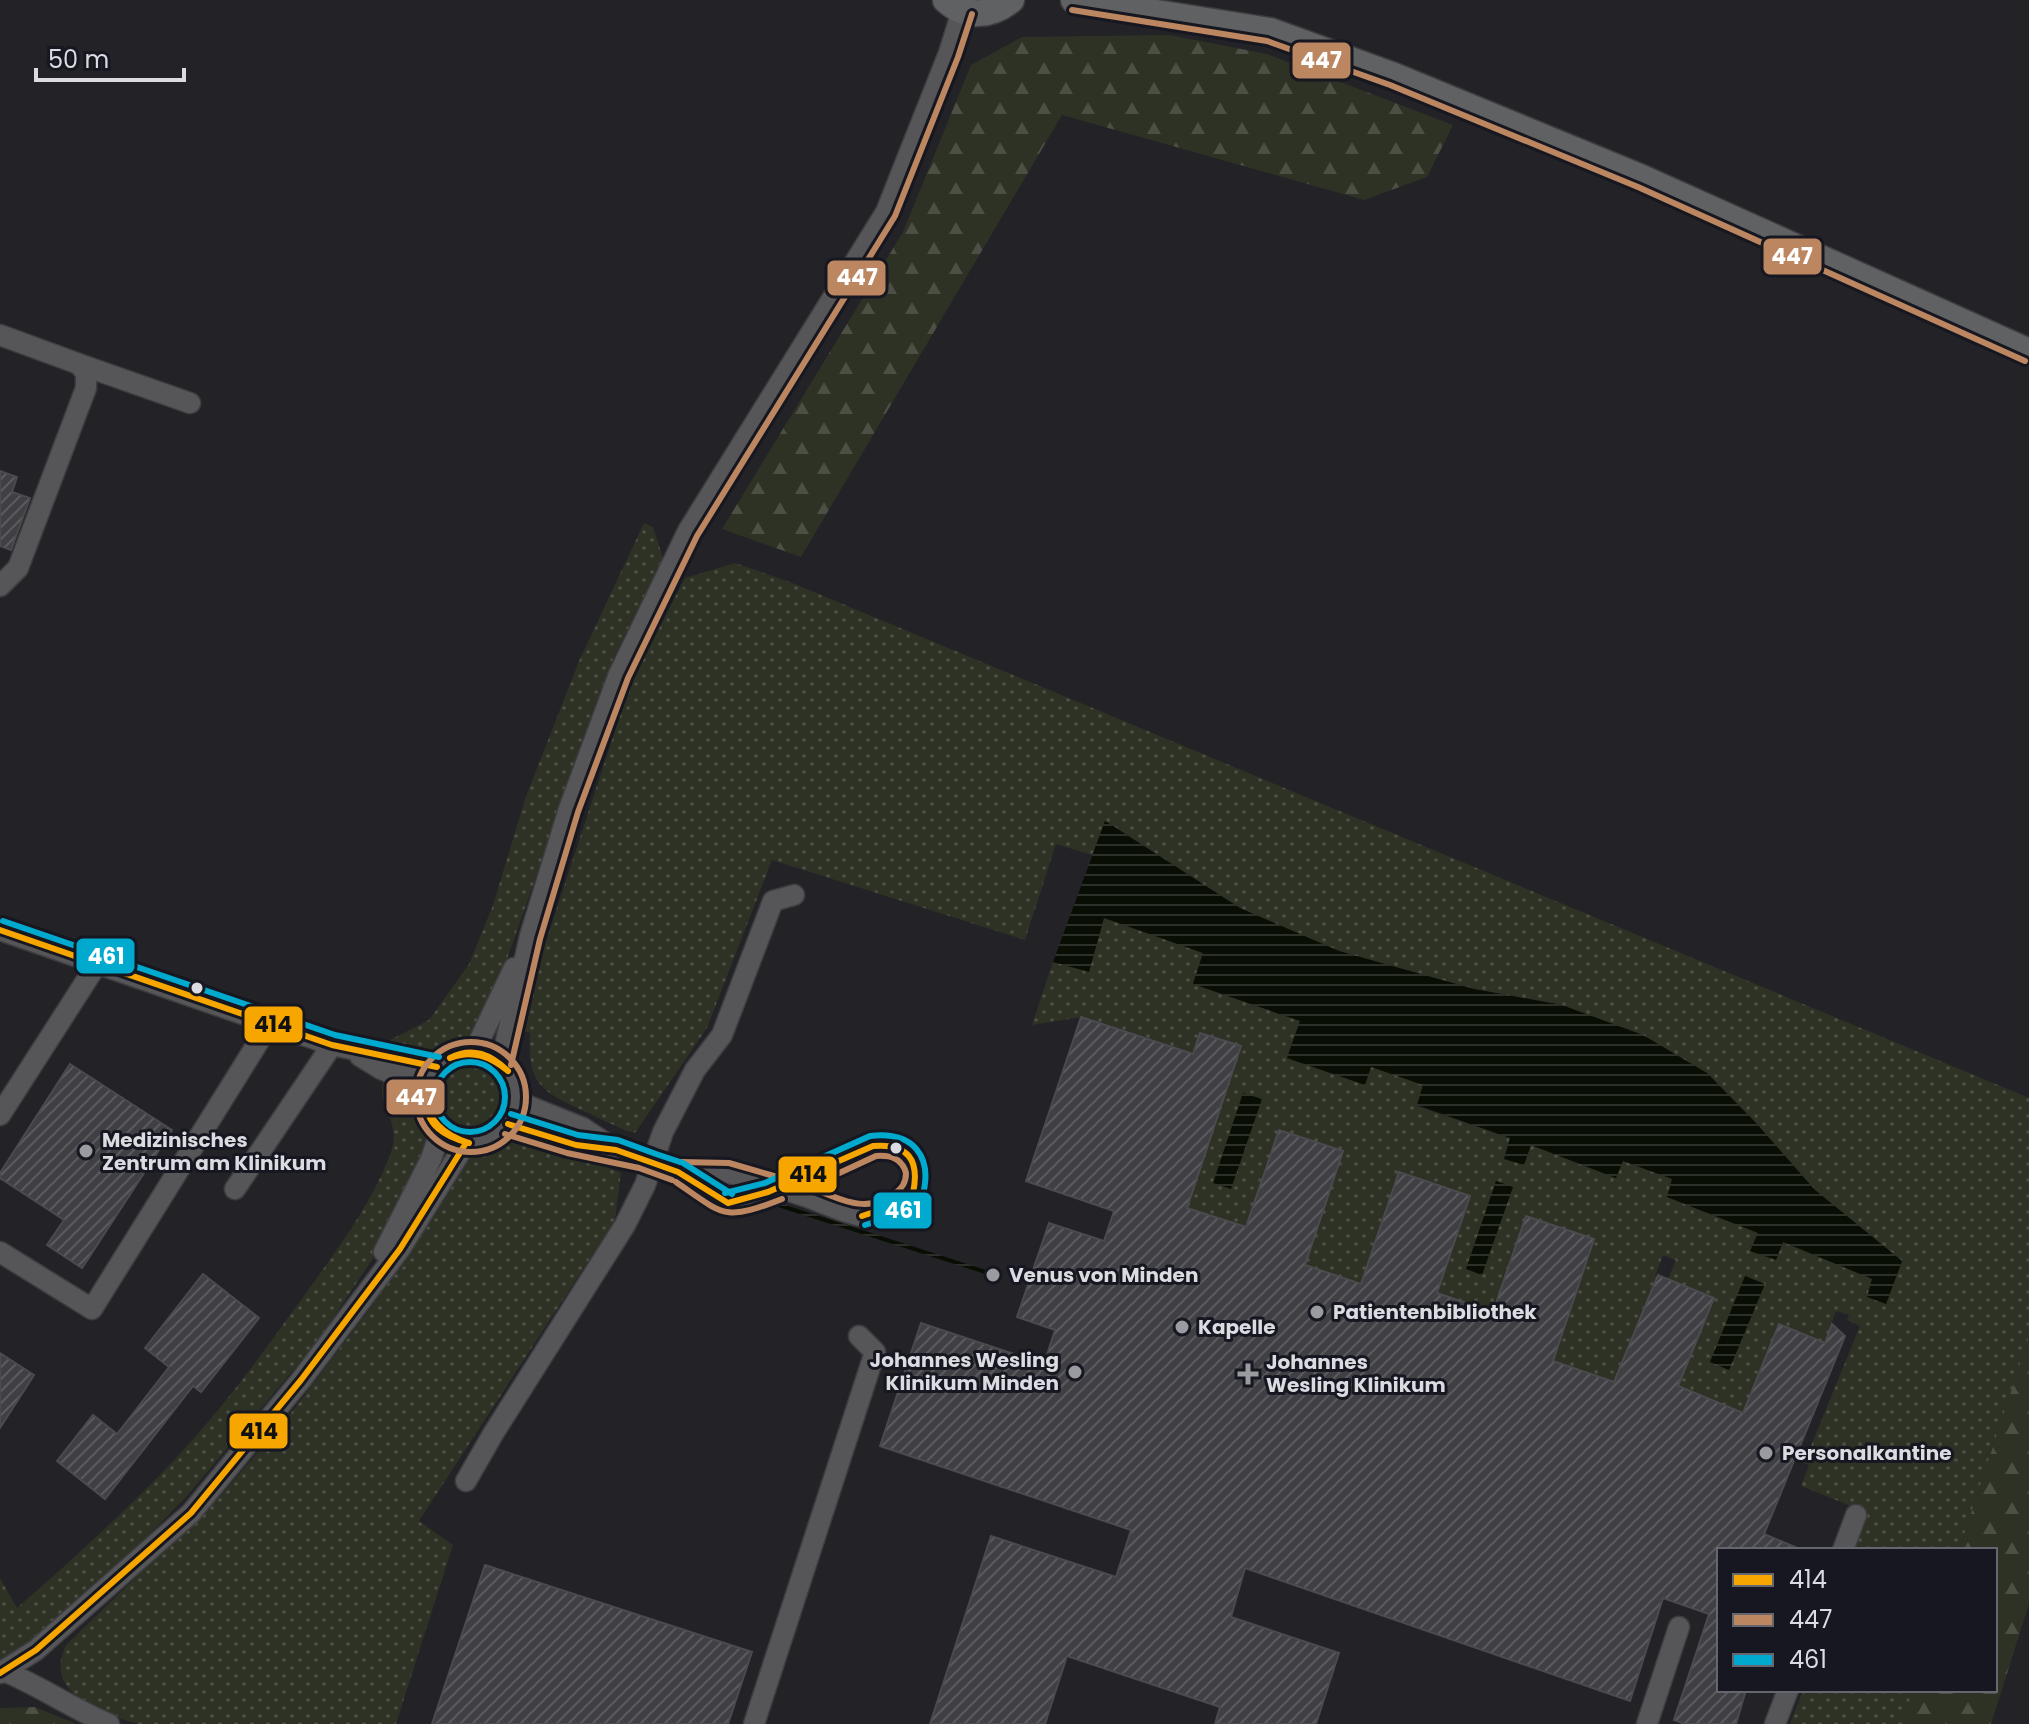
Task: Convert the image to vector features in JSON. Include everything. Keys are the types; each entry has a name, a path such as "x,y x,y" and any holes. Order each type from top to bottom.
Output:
{"main road":[{"path":"954,6 976,14 989,12 1011,0"},
{"path":"1074,0 1270,31 1394,76 1657,184 2029,352"}],"street":[{"path":"501,1063 530,936 569,809 619,674 688,531 886,212 949,53 954,6"},
{"path":"0,335 190,403"},
{"path":"0,586 18,568 86,388 86,373 79,364"},
{"path":"466,1481 625,1225 645,1185 663,1132 695,1070 722,1035 773,901 794,895"},
{"path":"0,930 341,1048 437,1067"},
{"path":"474,1052 530,936"},
{"path":"0,1115 97,964"},
{"path":"0,1252 92,1309 269,1025"},
{"path":"341,1048 426,1088"},
{"path":"235,1189 341,1048"},
{"path":"474,1052 493,1057 501,1063 510,1074 516,1101 508,1124 490,1139 466,1143 440,1132 427,1112 426,1088 437,1067 460,1053 474,1052"},
{"path":"516,1101 583,1128 616,1150"},
{"path":"508,1124 576,1145 616,1150 653,1163 678,1172 728,1203 779,1188 873,1146 884,1144 897,1146 909,1155 916,1167 916,1182 913,1193 905,1200 862,1216 779,1188 724,1172 678,1172"},
{"path":"368,1288 431,1159 440,1132"},
{"path":"2,1672 36,1650 191,1513 301,1380 400,1249 466,1143"},
{"path":"754,1724 875,1352 859,1336"},
{"path":"1844,1548 1856,1515"},
{"path":"1647,1724 1679,1627"},
{"path":"2,1672 29,1681 83,1713 109,1724"},
{"path":"1775,1724 1787,1692"}],"green space":[{"path":"1170,35 1267,54 1453,125 1427,177 1364,200 1062,115 801,557 722,529 903,232 971,65 1022,37"},
{"path":"644,523 653,527 663,558 612,661 489,1010 469,1038 448,1051 422,1053 389,1048 390,1040 429,1020 469,964 493,905 525,799 579,661"},
{"path":"735,563 790,582 2029,1098 2029,1337 1960,1548 1853,1548 1866,1512 1801,1486 1809,1465 1804,1463 1860,1326 1847,1320 1849,1315 1836,1311 1825,1343 1779,1325 1743,1413 1678,1386 1668,1279 1676,1260 1663,1255 1614,1382 1553,1361 1594,1238 1526,1216 1493,1312 1437,1293 1469,1196 1399,1172 1361,1284 1305,1265 1343,1151 1279,1130 1246,1227 1187,1208 1241,1046 1200,1033 1186,1074 1173,1048 1081,1017 1032,1025 1053,962 1089,971 1104,917 1203,953 1193,984 1300,1021 1287,1058 1365,1085 1371,1066 1423,1085 1417,1106 1510,1138 1504,1159 1531,1145 1615,1178 1623,1161 1673,1179 1667,1197 1758,1233 1751,1251 1776,1259 1783,1242 1873,1279 1886,1304 1902,1261 1815,1190 1707,1073 1562,1005 1474,989 1339,951 1240,908 1106,821 1092,855 1056,844 1025,940 772,860 707,1028 635,1133 550,1093 536,1079 533,1070 530,1033 517,1030 631,682 685,578"},
{"path":"471,1066 489,1072 497,1080 503,1098 497,1116 489,1124 471,1130 453,1124 445,1116 439,1098 445,1080 453,1072"},
{"path":"384,1080 409,1090 415,1098 426,1129 425,1148 411,1185 372,1260 317,1342 187,1496 118,1567 39,1635 0,1662 0,1578 17,1608 138,1497 225,1401 350,1230 382,1174 393,1143 392,1123 383,1098"},
{"path":"517,1135 527,1135 621,1173 615,1220 419,1521 453,1545 396,1724 139,1724 94,1708 80,1699 62,1677 61,1662 66,1645 223,1493 288,1417 372,1306 464,1159"},
{"path":"2029,1337 2029,1604 1991,1724 1902,1724 1912,1692 1997,1692 1997,1548 1960,1548"},
{"path":"1802,1692 1912,1692 1902,1724 1790,1724"},
{"path":"35,1707 76,1724 0,1724 0,1708"}],"shaded area":[{"path":"1105,821 1240,908 1339,951 1474,989 1562,1005 1643,1035 1707,1073 1815,1190 1902,1261 1886,1304 1867,1297 1872,1279 1783,1242 1776,1260 1750,1251 1758,1233 1667,1197 1672,1179 1623,1161 1616,1178 1531,1145 1524,1165 1504,1159 1510,1138 1417,1105 1423,1085 1371,1067 1365,1085 1287,1058 1300,1021 1193,984 1203,953 1104,918 1089,972 1053,962"},
{"path":"1243,1093 1262,1099 1231,1189 1213,1183"},
{"path":"1496,1181 1513,1187 1482,1275 1466,1269"},
{"path":"779,1203 986,1270 994,1267 999,1269 1001,1276 991,1283 985,1274 778,1207"},
{"path":"1745,1276 1765,1284 1729,1370 1710,1362"}],"building":[{"path":"0,471 17,477 12,492 30,498 11,550 0,546"},
{"name":"Johannes Wesling Klinikum Minden","path":"1081,1017 1193,1054 1200,1033 1241,1046 1187,1208 1246,1227 1279,1130 1343,1151 1305,1265 1361,1284 1399,1172 1470,1196 1437,1293 1493,1312 1526,1216 1594,1239 1553,1361 1614,1382 1658,1275 1714,1298 1678,1386 1743,1413 1779,1324 1825,1343 1832,1324 1845,1336 1764,1534 1797,1548 1717,1548 1717,1692 1745,1692 1736,1724 1685,1724 1674,1720 1709,1614 1663,1598 1630,1701 1245,1568 1231,1617 1339,1653 1316,1724 1215,1724 1220,1707 1067,1656 1045,1724 930,1724 991,1536 1116,1577 1131,1530 880,1446 921,1323 1044,1364 1055,1330 1017,1317 1049,1223 1104,1241 1114,1211 1026,1181"},
{"name":"Medizinisches Zentrum am Klinikum","path":"70,1064 172,1130 82,1268 47,1245 64,1220 0,1178 0,1173"},
{"path":"203,1274 259,1318 201,1392 193,1386 105,1499 57,1461 93,1415 117,1434 169,1367 145,1348"},
{"path":"0,1353 34,1375 0,1428"},
{"path":"485,1565 752,1652 728,1724 432,1724"}],"transit line":[{"name":"447","path":"1072,10 1267,41 1390,85 1638,187 2025,361"},
{"name":"447","path":"511,1065 540,939 578,812 628,678 697,536 895,216 972,14"},
{"name":"461","path":"3,921 335,1035 439,1057"},
{"name":"414","path":"0,930 332,1045 437,1067"},
{"name":"447","path":"471,1042 492,1046 510,1058 522,1076 526,1097 522,1118 510,1136 492,1148 471,1152 450,1148 432,1136 420,1118 416,1097 420,1076 432,1058 450,1046 471,1042"},
{"name":"414","path":"450,1058 458,1054 481,1054 508,1071"},
{"name":"414","path":"450,1058 474,1054 508,1071"},
{"name":"461","path":"470,1062 489,1068 499,1078 505,1097 499,1116 489,1126 470,1132 451,1126 441,1116 435,1097 441,1078 451,1068 470,1062"},
{"name":"414","path":"426,1098 430,1115 440,1127 453,1137 469,1143"},
{"name":"414","path":"426,1098 429,1116 438,1129 469,1143"},
{"name":"461","path":"511,1114 578,1135 618,1140 683,1163 732,1194"},
{"name":"414","path":"508,1124 576,1145 616,1150 653,1163 678,1172 728,1203"},
{"name":"447","path":"505,1134 567,1153 639,1168 672,1180"},
{"name":"461","path":"725,1193 765,1183 870,1136 909,1142 917,1149 925,1170 922,1198 896,1215 865,1225"},
{"name":"414","path":"0,1673 36,1650 191,1513 301,1380 400,1249 466,1143"},
{"name":"414","path":"728,1203 768,1192 873,1146 895,1147 903,1151 909,1156 915,1171 913,1193 892,1206 862,1216"},
{"name":"447","path":"876,1156 895,1158 906,1173 901,1187 883,1200 862,1204 841,1200 809,1187 876,1156"},
{"name":"447","path":"681,1162 729,1163 781,1178"},
{"name":"447","path":"676,1182 725,1212 747,1211 782,1199"}],"place":[{"name":"Medizinisches Zentrum am Klinikum","path":"86,1151"},
{"name":"Venus von Minden","path":"993,1275"},
{"name":"Patientenbibliothek","path":"1317,1312"},
{"name":"Kapelle","path":"1182,1327"},
{"name":"Johannes Wesling Klinikum Minden","path":"1075,1372"},
{"name":"Johannes Wesling Klinikum","path":"1248,1374"},
{"name":"Personalkantine","path":"1766,1453"}]}
